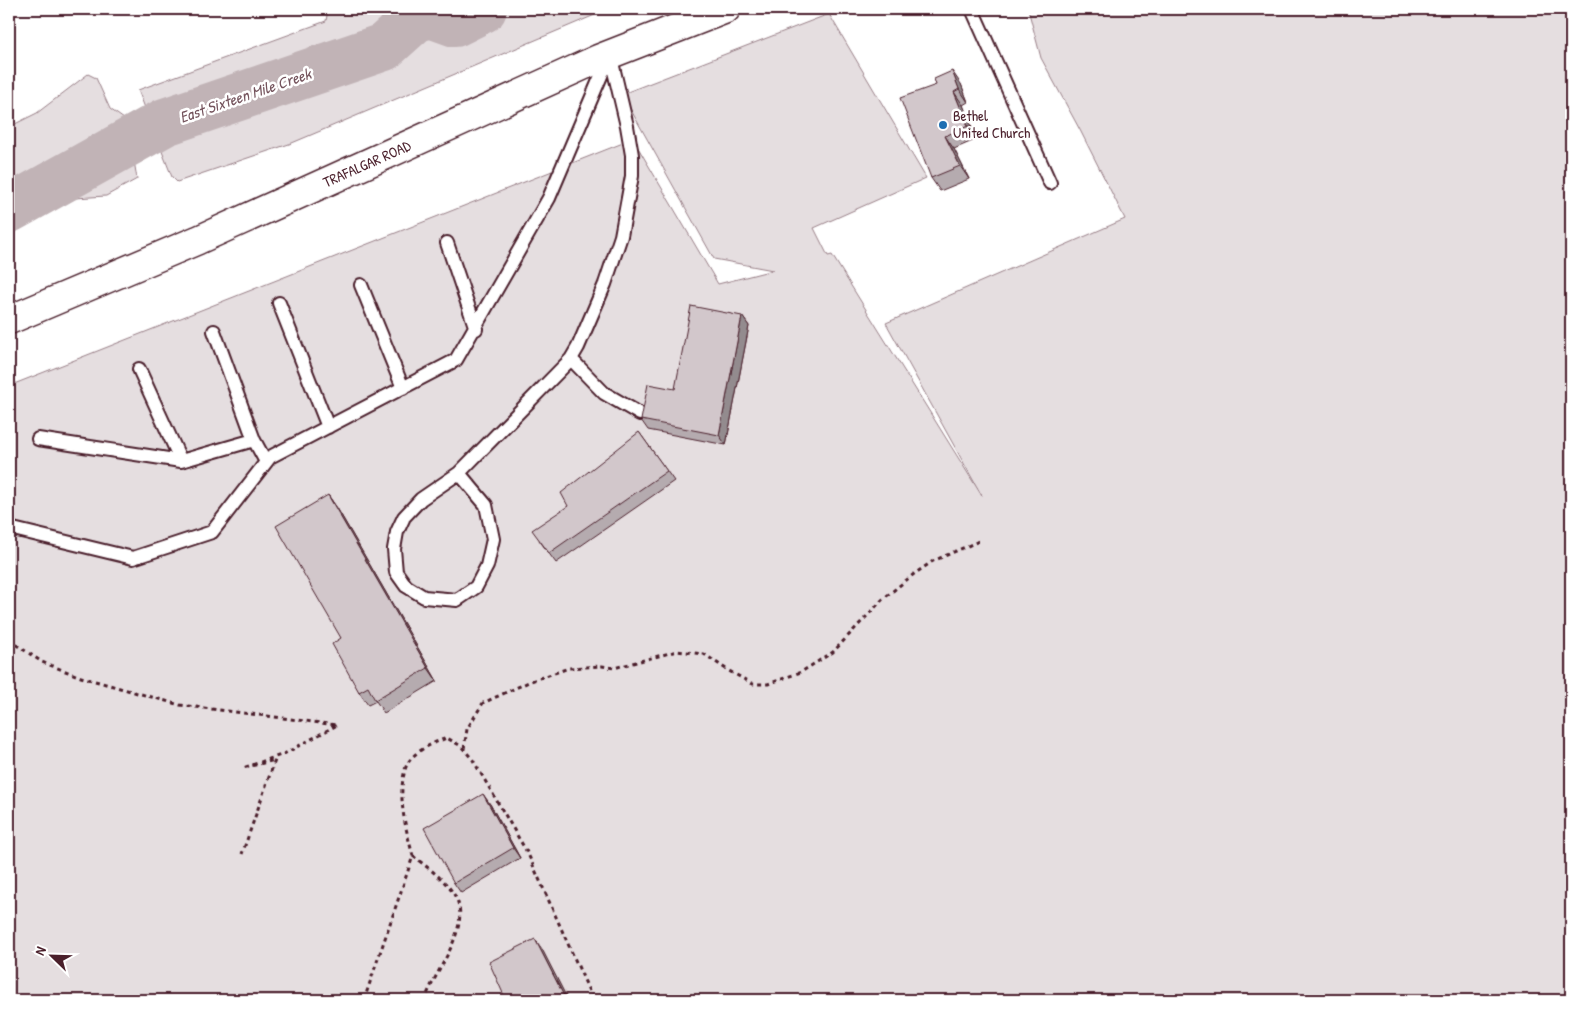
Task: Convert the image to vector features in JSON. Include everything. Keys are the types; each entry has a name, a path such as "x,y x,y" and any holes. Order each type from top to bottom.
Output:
{"main road":[{"name":"TRAFALGAR ROAD","path":"9,320 208,236 610,54 726,9"}],"lane":[{"path":"972,9 1050,183"},
{"path":"9,528 133,558 212,532 270,457 456,360 476,329 549,198 610,54"},
{"path":"459,473 486,504 493,539 487,566 476,587 457,600 424,597 406,586 396,572 394,549 397,532 404,517 420,499 459,473 571,359 605,284 621,236 632,176 632,155 627,126 610,54"},
{"path":"447,243 476,329"},
{"path":"361,285 403,388"},
{"path":"279,304 328,426"},
{"path":"214,331 254,440 266,462"},
{"path":"571,359 604,393 640,414"},
{"path":"139,369 181,461"},
{"path":"38,439 181,461 254,440"}],"path":[{"path":"464,749 467,729 483,703 531,681 569,668 602,666 614,668 677,651 704,654 753,684 768,684 801,672 833,652 883,600 914,574 934,560 979,541"},
{"path":"9,640 42,662 81,677 180,705 338,725 284,754 243,768 275,760 242,854"},
{"path":"364,1000 414,856 404,815 405,769 415,755 432,743 447,738 464,749 473,760 528,854 593,1000"},
{"path":"414,856 445,883 461,908 460,924 426,1000"}],"shaded area":[{"path":"328,9 609,9 292,143 177,182 172,177 138,90 326,21"},
{"path":"1028,9 1571,9 1571,1000 9,1000 9,386 633,139 718,284 773,270 714,259 622,94 829,14 926,178 814,228 828,256 832,255 982,496 886,323 1125,219 1041,58"},
{"path":"88,74 96,78 110,109 124,119 130,136 137,179 106,196 45,200 9,216 9,127 37,113"}],"building":[{"name":"Bethel United Church","path":"952,71 959,89 954,92 968,126 945,136 960,166 931,178 900,98 936,85 934,79"},
{"path":"691,306 742,316 719,435 641,420 648,384 675,389"},
{"path":"639,432 667,471 549,553 532,530 568,506 561,493"},
{"path":"328,495 428,668 375,700 368,687 359,692 332,644 341,638 276,526"},
{"path":"483,794 513,848 454,883 424,828"},
{"path":"535,939 566,1000 506,1000 489,962"}],"waterway":[{"name":"East Sixteen Mile Creek","path":"9,209 165,122 384,47 415,19 430,14 455,23 483,9"}],"place":[{"name":"Bethel United Church","path":"943,125"}]}
